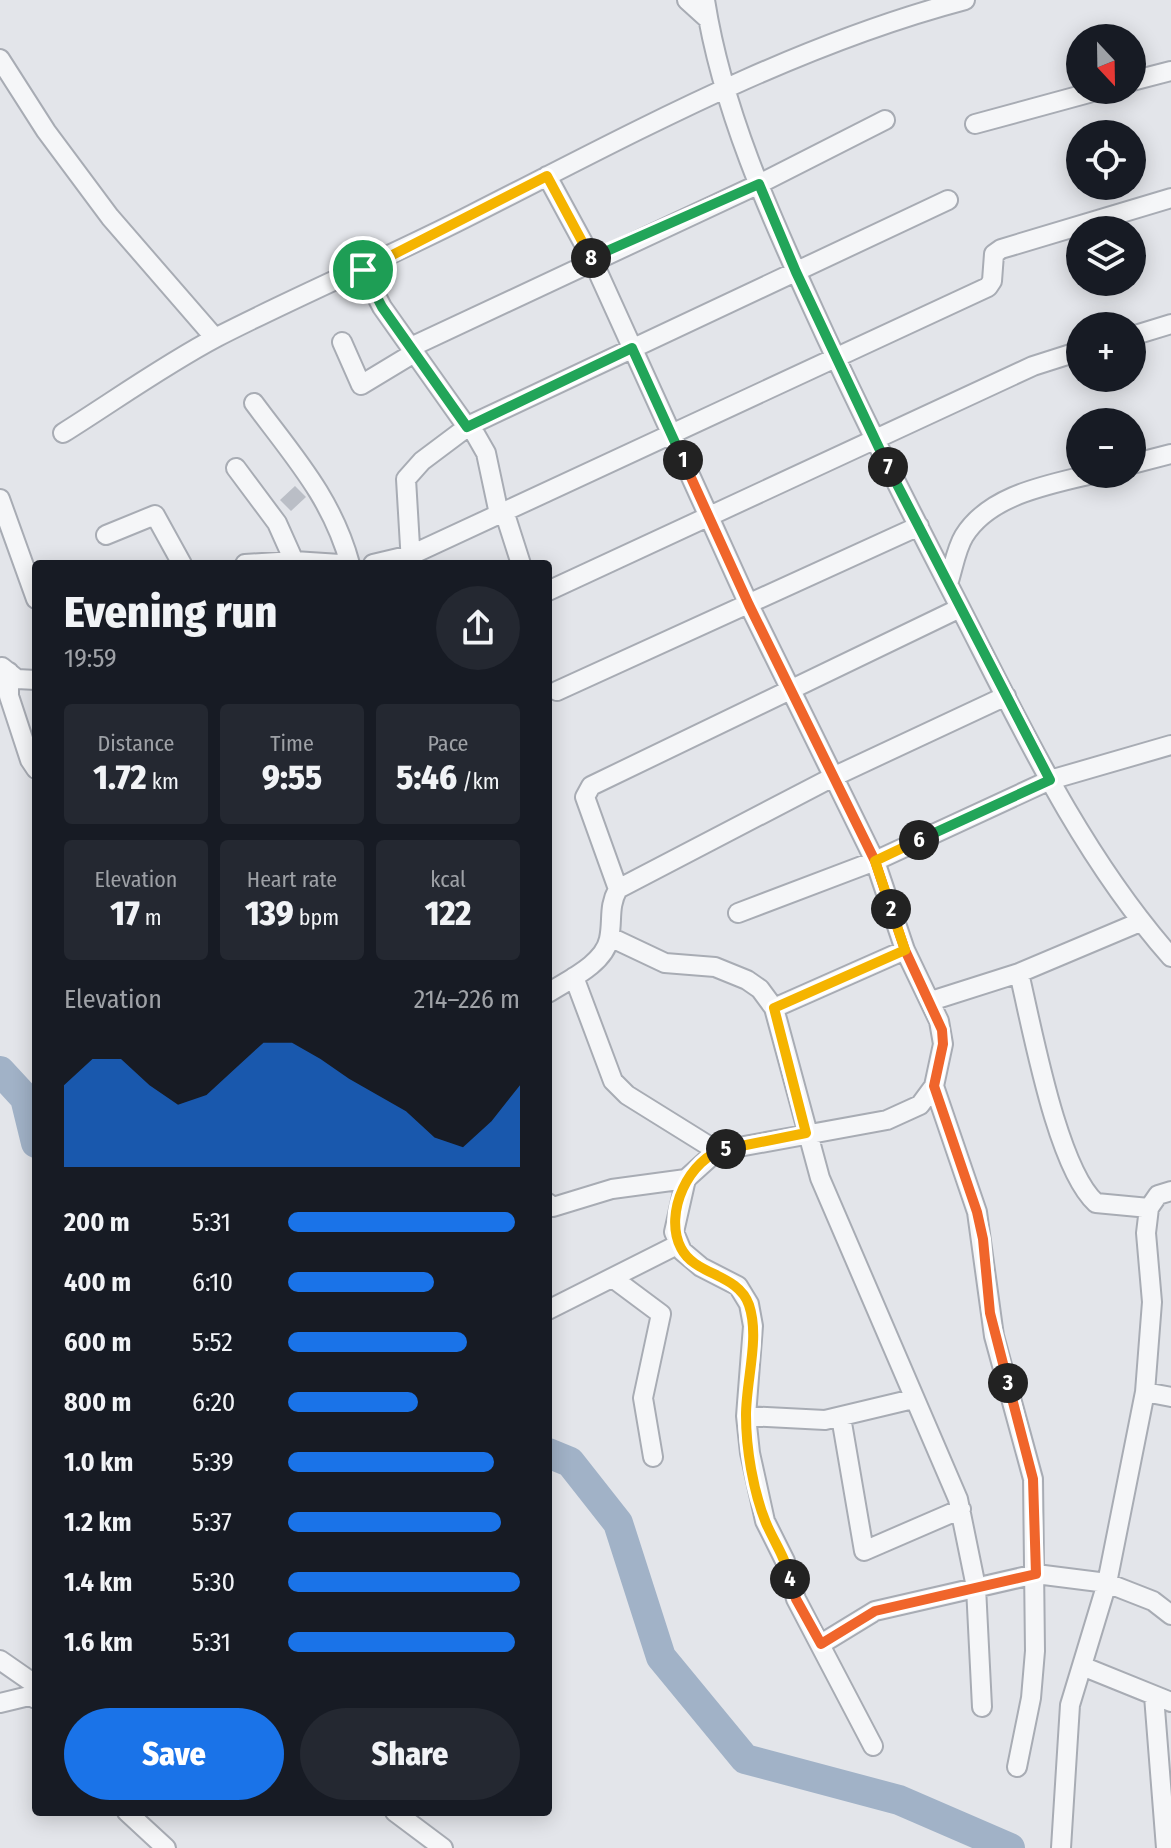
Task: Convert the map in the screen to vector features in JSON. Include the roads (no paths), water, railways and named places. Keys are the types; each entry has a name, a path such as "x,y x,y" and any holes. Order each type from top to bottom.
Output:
{"street":[{"path":"687,0 708,19"},
{"path":"705,0 725,89 759,184 796,272 874,439 1050,780 1111,883 1171,957"},
{"path":"63,433 215,338 363,270 725,89 822,45 892,19 965,0"},
{"path":"0,59 46,131 110,217 215,338"},
{"path":"1146,77 1171,71"},
{"path":"975,124 1066,99"},
{"path":"342,342 361,385 412,350 592,259 759,184 885,120"},
{"path":"547,176 592,259 749,605 794,690 875,861 905,950 931,1001 943,1044 934,1086 920,1105 887,1120 717,1151 686,1179 674,1232 682,1251 701,1267 738,1286 749,1304 753,1326 746,1416 750,1453 765,1521 785,1561 796,1599 873,1746"},
{"path":"948,200 469,426 422,461 406,479 411,560 501,512 988,287 992,281 994,254 1001,249 1171,198"},
{"path":"363,270 382,307 486,453 501,512 519,560"},
{"path":"1146,332 1171,324"},
{"path":"552,589 1033,366 1066,355"},
{"path":"254,403 329,505 349,560"},
{"path":"1146,460 1171,454"},
{"path":"236,468 277,523 294,560"},
{"path":"948,584 964,535 985,516 1008,499 1066,482"},
{"path":"0,499 6,547 32,592"},
{"path":"106,535 155,515 180,560"},
{"path":"557,691 919,526"},
{"path":"618,889 585,792 610,776 960,608"},
{"path":"4,668 17,679 32,680"},
{"path":"4,668 9,696 32,763"},
{"path":"552,991 599,958 610,937 610,907 618,889 835,776 1006,696"},
{"path":"738,913 875,861 1050,780 1171,745"},
{"path":"931,1001 1019,973 1140,922"},
{"path":"610,937 665,963 715,967 747,980 774,1008 806,1133 838,1224 961,1509 976,1587 982,1707"},
{"path":"774,1008 905,950"},
{"path":"1019,973 1066,1151 1083,1189 1096,1203 1149,1208"},
{"path":"574,977 613,1081 627,1095 717,1151"},
{"path":"934,1086 977,1212 994,1336 1029,1459 1036,1574 1031,1698 1017,1767"},
{"path":"552,1206 612,1189 686,1179"},
{"path":"1061,1848 1069,1713 1107,1583 1145,1392 1152,1302 1146,1233 1149,1208 1158,1195 1171,1191"},
{"path":"552,1308 679,1244"},
{"path":"614,1279 661,1314 643,1398 653,1457"},
{"path":"1145,1392 1171,1397"},
{"path":"746,1416 787,1421 841,1417 913,1399"},
{"path":"841,1417 864,1551 961,1509"},
{"path":"821,1644 875,1611 1036,1574 1107,1583 1153,1601 1171,1615"},
{"path":"0,1660 32,1682"},
{"path":"1082,1666 1163,1699 1166,1848"},
{"path":"0,1703 32,1697"},
{"path":"131,1816 166,1848"},
{"path":"400,1816 443,1848"}],"waterway":[{"path":"0,1071 25,1098 32,1127"},
{"path":"552,1455 570,1462 618,1523 661,1657 745,1759 899,1800 1010,1848"}]}
